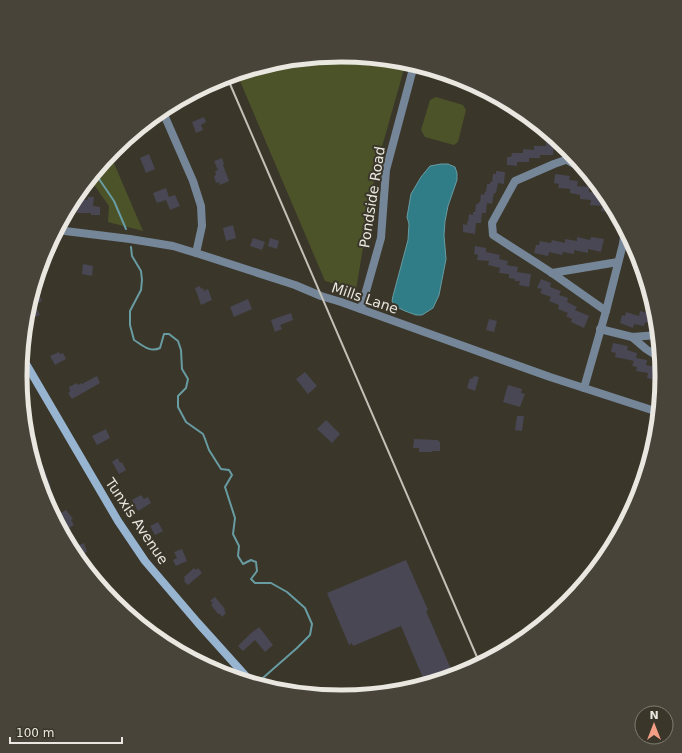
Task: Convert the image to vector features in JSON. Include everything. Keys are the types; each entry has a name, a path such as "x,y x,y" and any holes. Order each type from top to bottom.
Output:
{"main road":[{"name":"Tunxis Avenue","path":"27,366 118,521 145,561 245,676"}],"street":[{"name":"Pondside Road","path":"361,309 381,238 386,170 412,71"},
{"path":"165,117 193,181 201,206 202,226 196,253"},
{"path":"568,160 554,164 515,181 492,223 493,235 552,273 606,311"},
{"name":"Mills Lane","path":"63,231 173,246 295,285 321,296 550,377 653,410"},
{"path":"584,388 606,311 624,239"},
{"path":"552,273 618,262"},
{"path":"600,329 632,337 652,335"},
{"path":"632,337 654,354"}],"green space":[{"path":"320,63 362,63 404,69 376,168 356,290 325,281 239,79 260,73 300,65"},
{"path":"436,97 463,105 466,110 458,142 454,145 425,137 421,130 430,100"},
{"path":"113,161 143,231 108,222 109,206 93,184"}],"water":[{"path":"448,164 455,167 457,173 457,180 448,206 445,221 444,235 446,259 439,295 433,308 422,315 416,315 395,306 392,301 408,240 409,224 407,217 411,194 421,177 430,166"}],"building":[{"path":"204,117 206,122 201,125 203,130 196,133 192,122"},
{"path":"546,142 550,142 554,145 553,155 540,155 540,158 529,158 529,162 517,162 517,166 507,165 507,157 511,157 512,153 523,153 523,149 534,150 534,146 546,146"},
{"path":"149,154 155,169 146,173 140,158"},
{"path":"222,158 229,181 220,185 219,182 216,183 214,176 216,175 215,171 218,170 214,161"},
{"path":"496,171 505,172 504,184 498,183 492,204 487,203 486,213 482,213 481,223 476,223 475,234 463,232 463,224 467,225 469,214 473,215 473,212 475,212 476,204 480,202 481,194 484,195 485,191 486,192 487,184 492,182 493,174 496,174"},
{"path":"555,174 570,176 569,180 578,181 577,186 589,187 589,192 595,193 608,212 601,211 602,206 590,205 591,200 580,199 580,195 570,193 570,189 558,188 559,184 554,183"},
{"path":"166,188 169,197 175,195 180,206 170,210 166,200 157,203 153,193"},
{"path":"88,197 94,197 93,206 100,207 100,215 91,215 91,213 77,213 78,206 82,199 87,200"},
{"path":"233,225 236,238 226,241 223,228"},
{"path":"577,237 590,240 591,237 604,239 601,252 588,249 588,253 574,250 574,254 563,252 562,255 549,252 548,256 534,253 536,245 539,245 540,241 551,243 552,240 565,243 565,239 577,241"},
{"path":"253,238 265,242 262,250 250,246"},
{"path":"270,238 279,241 277,249 268,246"},
{"path":"475,246 486,248 486,252 500,255 499,259 508,261 507,265 518,267 517,272 531,274 529,287 519,285 520,281 515,281 515,279 509,278 509,274 499,273 500,268 488,265 489,261 477,260 478,255 474,254"},
{"path":"83,264 93,266 92,276 82,274"},
{"path":"541,279 551,283 550,287 561,291 559,295 568,298 567,302 577,307 575,310 589,316 584,328 571,322 572,319 566,316 568,313 558,309 559,305 549,301 551,297 540,293 542,289 537,288"},
{"path":"200,286 204,291 208,289 212,300 201,305 195,288"},
{"path":"38,293 42,301 36,304"},
{"path":"248,299 252,309 234,317 230,307"},
{"path":"35,306 40,315 33,318"},
{"path":"640,311 649,313 650,324 645,322 644,326 634,324 633,328 620,323 622,315 625,316 626,312 639,316"},
{"path":"291,313 293,320 280,325 282,329 275,332 271,320"},
{"path":"489,319 497,321 494,332 486,330"},
{"path":"613,343 628,346 627,350 637,353 636,358 647,360 646,365 655,367 655,380 647,378 648,373 636,371 637,367 632,366 634,361 615,357 616,353 611,352"},
{"path":"59,352 60,354 63,353 66,359 55,365 50,356"},
{"path":"305,372 317,386 308,394 296,379"},
{"path":"97,376 100,383 72,399 68,393 70,392 69,387 77,383 78,385 81,383 82,384"},
{"path":"474,376 479,377 475,391 467,388 470,378 472,379"},
{"path":"508,385 522,389 521,393 525,394 520,407 503,402"},
{"path":"517,416 524,416 522,431 515,430"},
{"path":"326,420 340,434 332,443 317,429"},
{"path":"106,429 110,438 97,445 92,436"},
{"path":"414,439 438,440 440,442 440,451 419,452 419,448 413,448"},
{"path":"118,458 126,470 119,474 112,462"},
{"path":"44,469 51,487 48,488 44,477 42,470"},
{"path":"141,495 144,499 148,497 151,503 138,511 132,500"},
{"path":"66,510 73,519 71,520 74,525 67,529 59,514"},
{"path":"158,522 163,531 155,535 150,526"},
{"path":"84,543 87,552 82,554 77,546"},
{"path":"182,549 187,561 176,566 173,560 177,558 174,552"},
{"path":"406,560 428,610 426,611 452,670 424,679 401,626 353,646 352,643 349,645 327,593"},
{"path":"194,568 196,570 198,568 202,573 188,585 184,581 184,577"},
{"path":"215,597 225,609 224,610 226,613 222,617 211,605 213,603 210,601"},
{"path":"259,627 273,645 265,652 255,640 243,651 238,646"}],"waterway":[{"path":"98,178 114,201 126,229"},
{"path":"131,247 132,256 141,271 142,280 141,290 130,311 130,325 134,340 146,348 153,350 160,348 164,334 169,334 178,341 181,350 182,369 188,379 186,388 178,396 178,407 186,422 203,434 209,450 221,469 229,470 232,475 225,487 235,518 233,534 239,546 238,556 243,564 251,560 256,562 257,571 251,579 255,583 271,583 287,592 305,608 312,624 310,635 260,680"}],"railway":[{"path":"230,83 478,659"}]}
